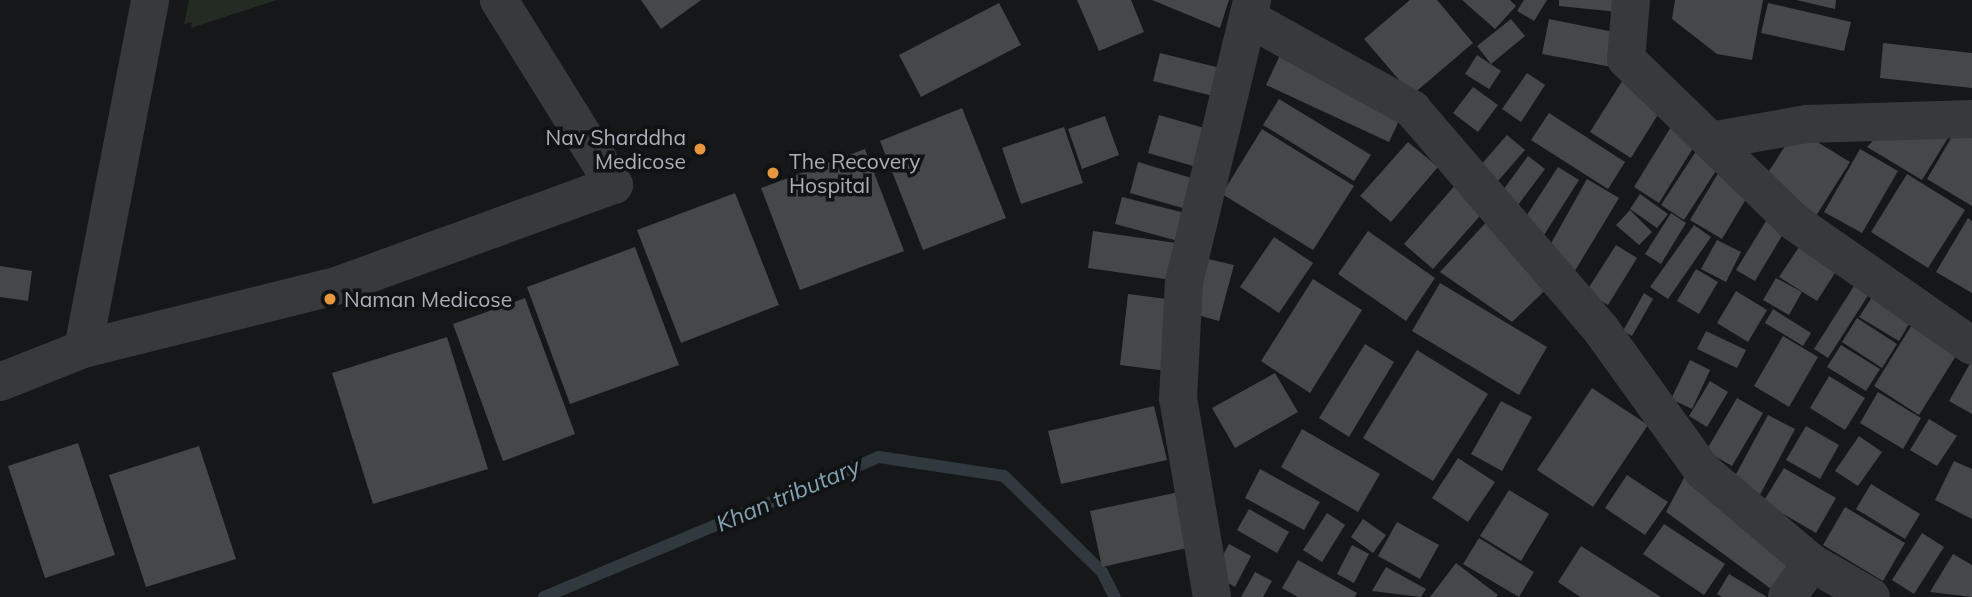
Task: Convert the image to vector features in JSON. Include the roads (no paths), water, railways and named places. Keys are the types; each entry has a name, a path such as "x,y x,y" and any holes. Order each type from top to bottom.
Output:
{"street":[{"path":"83,349 150,0"},
{"path":"0,382 83,349 337,286 614,185 499,0"},
{"path":"1631,0 1626,59 1716,140 1793,221 1972,346"},
{"path":"1212,597 1178,399 1184,282 1250,9 1412,109 1602,331 1703,471 1812,563 1871,597"},
{"path":"1716,140 1807,124 1972,119"},
{"path":"1787,597 1812,563"}],"waterway":[{"name":"Khan tributary","path":"544,597 879,457 1004,476 1102,572 1115,597"}],"place":[{"name":"Nav Sharddha Medicose","path":"700,149"},
{"name":"The Recovery Hospital","path":"773,173"},
{"name":"Naman Medicose","path":"330,299"}]}
